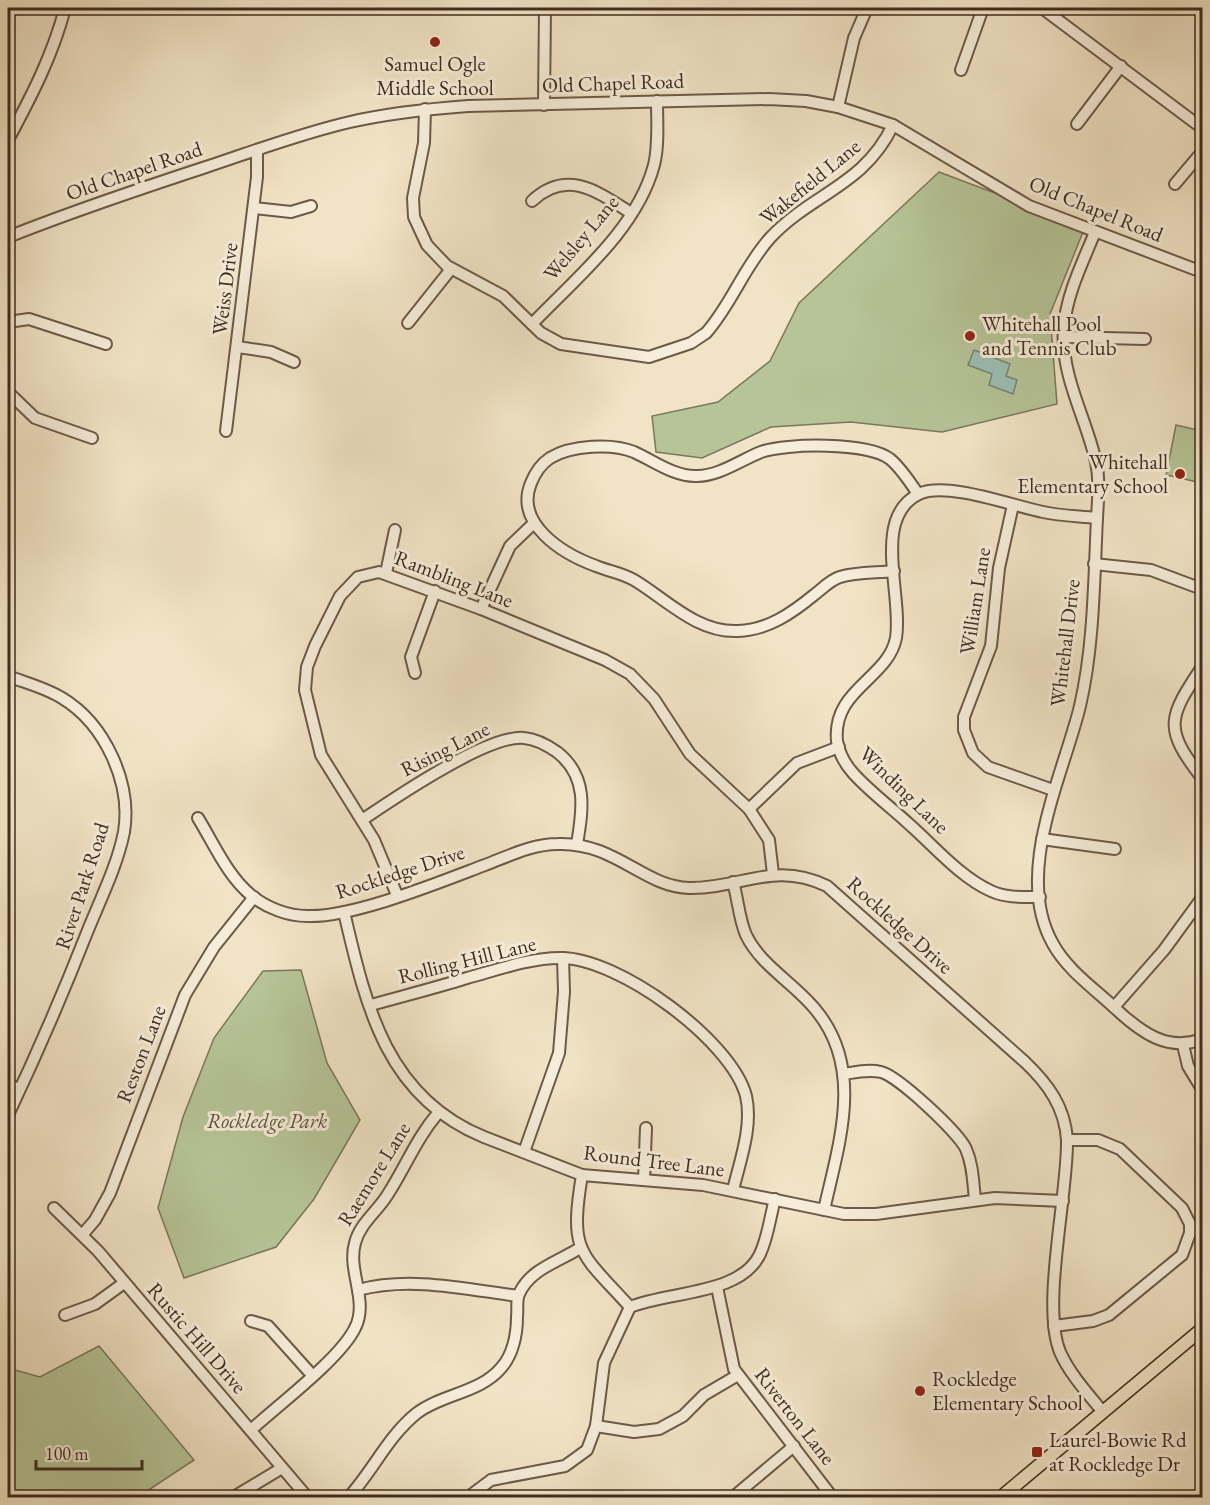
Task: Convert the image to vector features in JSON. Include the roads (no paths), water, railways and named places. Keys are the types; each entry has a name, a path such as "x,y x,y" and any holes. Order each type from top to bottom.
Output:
{"main road":[{"path":"1000,1497 1203,1329"}],"street":[{"path":"8,140 52,51 65,8"},
{"path":"544,105 545,8"},
{"path":"838,107 854,38 867,8"},
{"path":"961,70 983,8"},
{"path":"1042,8 1203,128"},
{"path":"1077,124 1121,66"},
{"name":"Old Chapel Road","path":"8,237 94,204 257,150 351,122 424,109 769,99 806,101 838,107 892,125 1014,198 1095,232 1203,272"},
{"name":"Welsley Lane","path":"532,324 607,245 631,213 655,163 657,101"},
{"name":"Wakefield Lane","path":"424,109 424,143 413,198 414,217 427,245 451,269 503,296 551,339 561,344 637,356 660,355 699,339 715,323 746,271 771,237 864,168 879,152 892,125"},
{"name":"Weiss Drive","path":"226,431 254,208 257,150"},
{"path":"1175,184 1203,152"},
{"path":"532,201 553,186 577,185 599,194 631,213"},
{"path":"254,208 291,212 310,206"},
{"name":"Whitehall Drive","path":"1095,232 1072,293 1064,337 1067,367 1097,470 1094,564 1083,690 1053,790 1042,839 1040,897 1046,930 1057,951 1073,970 1148,1036 1167,1043 1184,1045"},
{"path":"408,323 451,269"},
{"path":"8,322 29,319 106,344"},
{"path":"1064,337 1145,339"},
{"path":"238,347 271,352 294,362"},
{"path":"8,392 35,418 92,438"},
{"path":"894,571 839,577 796,609 768,625 749,630 727,631 695,620 632,579 570,554 551,541 534,523 528,498 537,471 548,459 559,453 586,448 629,451 676,471 698,476 712,473 775,448 869,450 889,459 918,494 939,490 1056,515 1097,518"},
{"name":"Winding Lane","path":"918,494 899,512 893,526 891,539 897,619 894,644 885,660 846,702 838,724 839,747 845,762 861,780 972,880 1006,896 1040,897"},
{"name":"William Lane","path":"1013,505 999,568 991,646 964,717 964,730 973,753 988,767 1053,790"},
{"path":"481,609 510,546 534,523"},
{"path":"386,573 395,530"},
{"path":"1094,564 1151,570 1203,589"},
{"name":"Rambling Lane","path":"397,895 382,856 318,747 305,679 326,621 345,587 365,574 386,573 435,591 605,660 630,674 654,699 690,754 749,809 768,840 773,874"},
{"path":"415,674 411,657 435,591"},
{"path":"1203,667 1178,704 1174,725 1180,749 1203,778"},
{"name":"River Park Road","path":"8,676 63,699 88,720 111,753 122,787 125,813 124,832 117,856 74,970 8,1115"},
{"name":"Rising Lane","path":"362,820 470,755 504,740 523,737 540,742 555,751 575,773 583,801 578,844"},
{"path":"749,809 797,763 839,747"},
{"name":"Rockledge Drive","path":"198,819 236,879 254,897 279,910 297,915 344,912 543,845 578,844 599,849 661,882 681,888 702,888 773,874 807,878 835,892 1017,1055 1053,1093 1065,1121 1067,1140 1054,1326 1063,1357 1103,1412"},
{"path":"1042,839 1115,849"},
{"path":"734,882 748,939 763,959 807,1000 836,1041 844,1074 844,1114 824,1210"},
{"name":"Reston Lane","path":"83,1234 95,1220 110,1193 185,995 214,947 254,897"},
{"path":"1114,1007 1164,950 1203,898"},
{"name":"Round Tree Lane","path":"344,912 371,1005 386,1048 397,1069 421,1098 438,1113 469,1131 582,1175 681,1182 733,1190 844,1214 876,1214 975,1199 1063,1201"},
{"path":"524,1152 559,1053 564,992 563,958"},
{"name":"Rolling Hill Lane","path":"371,1005 513,965 563,958 607,970 663,999 714,1045 733,1067 743,1085 748,1108 733,1190"},
{"path":"1203,1039 1184,1045 1188,1066 1203,1089"},
{"path":"844,1074 871,1071 888,1075 954,1133 965,1147 971,1162 975,1199"},
{"path":"8,1084 18,1089"},
{"name":"Raemore Lane","path":"251,1430 344,1346 355,1329 360,1310 353,1253 358,1234 389,1193 416,1142 438,1113"},
{"path":"644,1180 646,1128"},
{"path":"1054,1326 1093,1321 1109,1315 1182,1255 1190,1233 1190,1224 1182,1208 1120,1149 1098,1140 1067,1140"},
{"path":"582,1175 576,1225 580,1248 630,1307"},
{"path":"467,1497 485,1483 498,1477 570,1464 587,1450 596,1426 604,1363 630,1307 660,1297 717,1287 742,1275 755,1262 764,1243 775,1199"},
{"name":"Rustic Hill Drive","path":"54,1208 83,1234 308,1497"},
{"path":"348,1497 368,1475 391,1439 418,1412 476,1386 503,1366 514,1338 518,1296 536,1273 580,1248"},
{"path":"65,1315 95,1304 124,1283"},
{"path":"358,1290 379,1284 399,1283 518,1296"},
{"name":"Riverton Lane","path":"717,1287 732,1361 738,1375 833,1497"},
{"path":"251,1321 268,1326 312,1375"},
{"path":"596,1426 634,1432 659,1429 683,1416 704,1395 738,1375"},
{"path":"732,1497 794,1446"},
{"path":"232,1497 282,1468"}],"water":[{"path":"974,350 1010,364 1006,376 1017,380 1013,394 989,385 992,374 968,365"}],"place":[{"name":"Samuel Ogle Middle School","path":"435,42"},
{"name":"Whitehall Pool and Tennis Club","path":"970,336"},
{"name":"Whitehall Elementary School","path":"1180,474"},
{"name":"Rockledge Elementary School","path":"920,1391"},
{"name":"Laurel-Bowie Rd at Rockledge Dr","path":"1037,1452"}],"park label":[{"name":"Rockledge Park","path":"267,1121"}]}
